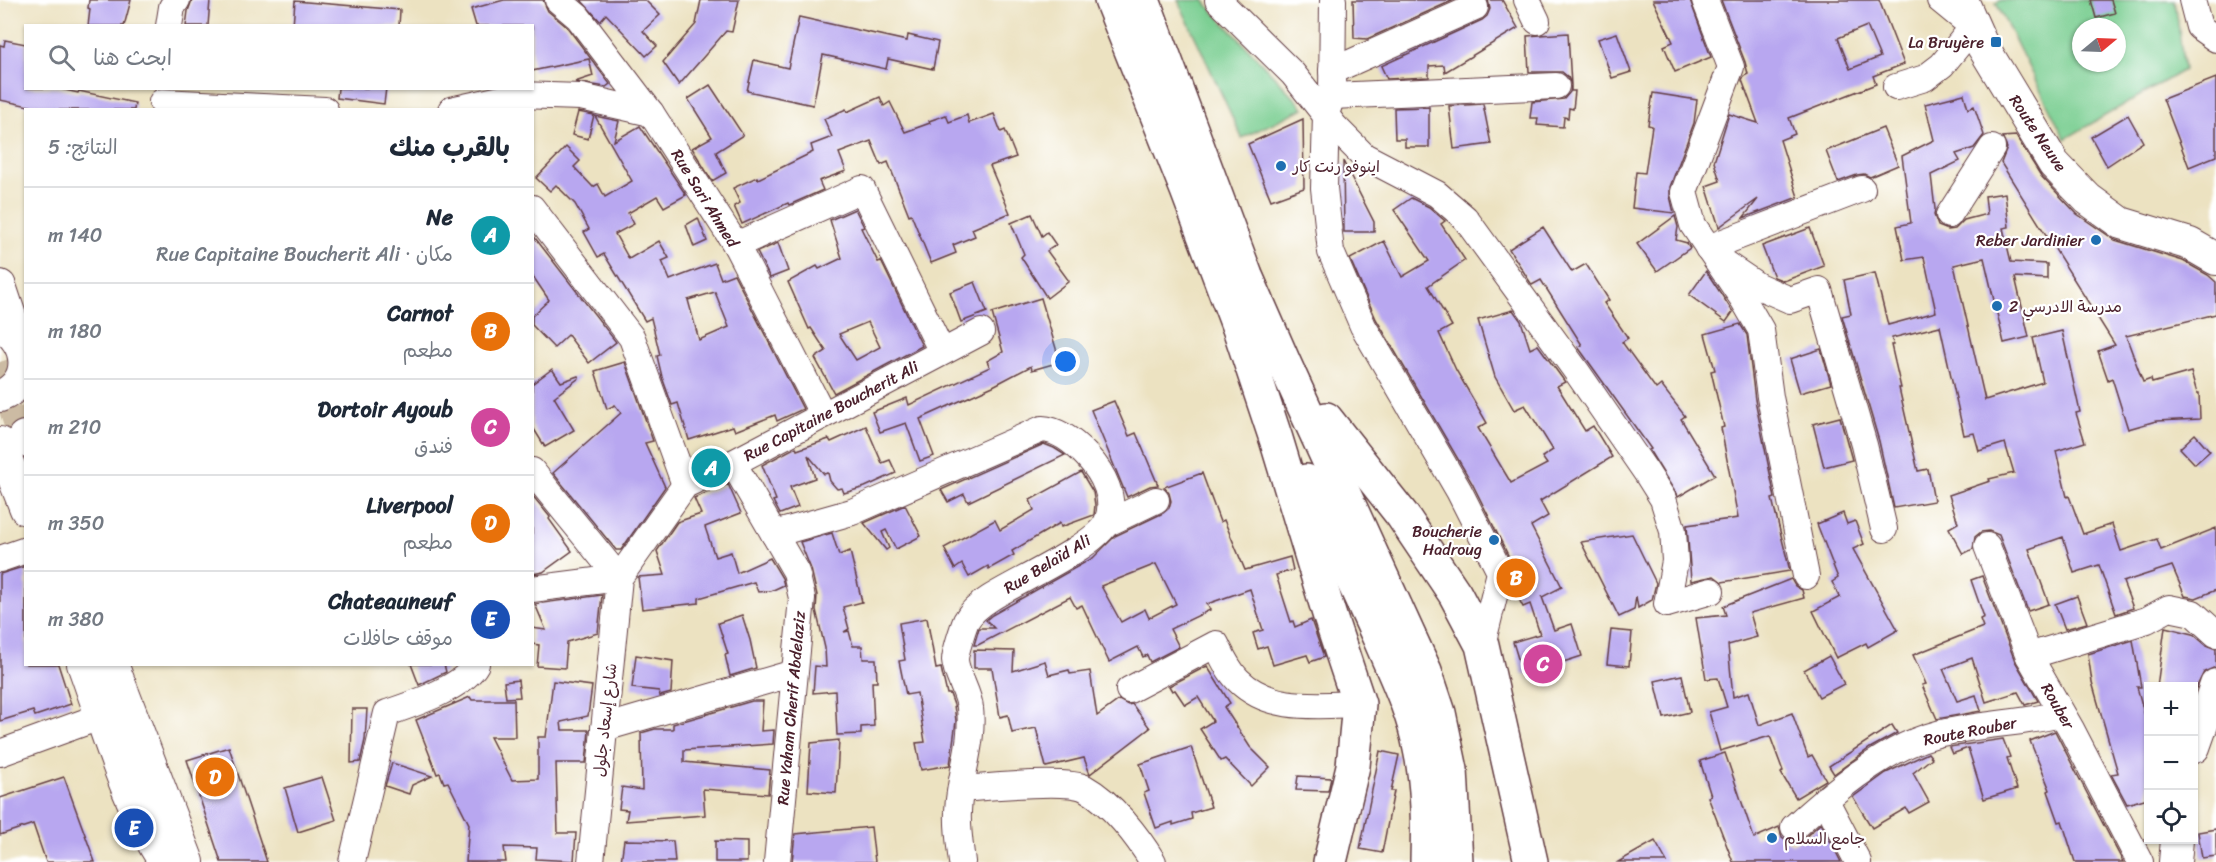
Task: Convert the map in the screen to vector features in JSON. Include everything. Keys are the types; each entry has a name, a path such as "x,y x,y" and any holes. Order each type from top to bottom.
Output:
{"highway":[{"path":"1111,0 1240,331 1359,704 1353,766 1330,862"},
{"path":"1143,0 1254,292 1425,671 1439,713 1451,770 1456,862"},
{"path":"1254,292 1313,402 1402,515 1455,594 1482,645 1531,862"},
{"path":"1240,331 1403,693 1421,749 1427,800 1427,862"}],"main road":[{"name":"Route Neuve","path":"1967,14 1994,65 2054,164 2088,199 2121,223 2190,244 2216,259"},
{"path":"0,286 19,349 20,379 13,388 0,396"},
{"path":"16,440 24,464"},
{"path":"16,440 24,495"},
{"path":"84,666 135,807 144,828 164,862"},
{"path":"96,666 153,823 164,862"},
{"path":"113,666 188,862"},
{"path":"132,666 154,729 167,777 168,813"},
{"path":"2197,736 2216,685"},
{"path":"2175,862 2177,844"}],"street":[{"path":"167,24 168,0"},
{"path":"168,24 177,0"},
{"name":"Rue Sari Ahmed","path":"558,0 578,17 651,112 736,245 823,415"},
{"path":"1218,0 1293,74 1330,94 1556,86"},
{"path":"1333,0 1334,44 1324,189 1331,252 1363,326 1459,491 1500,572 1482,645"},
{"path":"1705,0 1731,67 1684,192 1692,225 1743,299 1761,330 1770,397 1806,576"},
{"path":"1896,87 1925,78 1942,65 1967,14 1940,0"},
{"path":"2192,0 2199,27 2216,39"},
{"path":"1330,94 1475,7"},
{"path":"1330,94 1335,127 1364,156 1437,194 1466,218 1646,471 1663,499 1673,531 1675,561 1666,604 1712,591"},
{"path":"460,108 519,95 581,97 651,112"},
{"path":"162,100 292,108"},
{"path":"1949,215 1992,148"},
{"path":"736,245 862,189 942,352"},
{"path":"1710,251 1862,189"},
{"path":"534,211 632,338 685,485 619,578 534,589"},
{"path":"1710,251 1758,286 1790,300 1819,290 1864,445 1884,529"},
{"name":"Rue Capitaine Boucherit Ali","path":"685,485 733,464 981,332"},
{"name":"Rue Belaïd Ali","path":"774,534 852,512 1042,429 1054,429 1081,449 1107,487 1112,503 1106,524 1086,544 1004,589 967,618 956,660 970,705 971,735 958,812 962,862"},
{"name":"Rue Yaham Cherif Abdelaziz","path":"733,464 796,572 802,598 777,862"},
{"path":"534,473 619,578"},
{"path":"1106,524 1156,500"},
{"name":"Rouber","path":"1987,546 2029,656 2071,729 2140,862"},
{"path":"0,559 24,551"},
{"name":"شارع إسعاد جلول","path":"591,862 619,578"},
{"path":"2029,656 2147,620 2169,608 2193,613 2216,634"},
{"path":"1129,690 1216,644 1226,664 1238,680 1263,697 1293,705 1359,704"},
{"path":"352,862 387,713 428,699 471,673 475,666"},
{"path":"604,728 794,673"},
{"name":"Route Rouber","path":"1794,827 1825,799 1902,746 1935,735 2061,714"},
{"path":"0,753 102,716"},
{"path":"962,789 1055,784 1084,788 1112,810 1142,844 1153,862"},
{"path":"1825,799 1858,862"}],"green space":[{"path":"1178,0 1204,0 1304,108 1242,138"},
{"path":"2001,0 2175,0 2184,70 2065,139 1996,3"}],"building":[{"path":"89,0 131,0 125,24 88,24 90,9 88,8"},
{"path":"192,0 210,0 208,24 186,24"},
{"path":"504,0 543,0 548,11 567,27 610,84 606,87 575,82 593,76 589,59 534,71 534,24 475,24 471,9"},
{"path":"581,0 645,0 660,15 643,31 657,46 646,56 606,14 600,21"},
{"path":"701,0 739,0 732,32 726,31 679,85 663,62 696,24"},
{"path":"1353,0 1454,0 1367,39 1354,38"},
{"path":"1488,0 1502,0 1518,28 1445,72 1444,65 1429,66 1429,77 1387,79 1381,66 1482,20 1490,9"},
{"path":"1653,0 1690,0 1711,57 1675,72 1664,46 1673,42"},
{"path":"1721,0 1879,0 1904,64 1873,76 1876,84 1789,118 1795,134 1780,140 1798,197 1743,218 1758,199 1719,227 1706,186 1720,181 1714,162 1729,114 1758,123 1742,80 1748,74","holes":["1867,26 1880,57 1850,69 1838,38"]},
{"path":"2091,0 2111,0 2115,13 2096,18"},
{"path":"295,1 400,10 399,24 293,24"},
{"path":"799,17 907,41 908,35 938,42 933,69 888,59 886,69 823,55 813,105 747,91 754,60 788,68"},
{"path":"1568,33 1571,85 1568,77 1562,72 1529,72 1527,36"},
{"path":"1617,33 1631,72 1612,78 1598,39"},
{"path":"5,40 24,44 24,90 65,90 78,93 79,91 135,103 134,108 38,108 0,100 0,45 4,46"},
{"path":"2216,78 2216,156 2189,167 2163,99"},
{"path":"710,85 743,135 716,152 726,173 712,181 692,148 712,137 688,99"},
{"path":"1571,85 1571,91 1575,91 1573,109 1569,108 1568,118 1564,117 1563,127 1537,125 1538,118 1530,118 1532,102 1564,99 1570,92"},
{"path":"338,90 386,90 384,104 337,98"},
{"path":"1653,93 1697,100 1694,123 1670,187 1674,213 1632,208 1636,172 1645,173 1652,126 1648,125"},
{"path":"1964,94 1968,109 1974,106 1984,135 1974,148 1956,154 1960,161 1931,175 1934,215 1938,226 1948,230 1955,229 1964,220 1987,214 1985,196 2005,193 2009,227 2003,228 2011,262 2047,264 2047,279 2015,277 2029,337 2004,343 1984,258 1954,265 1985,400 2043,382 2033,338 2062,331 2080,412 2076,413 2085,442 2056,451 2067,497 2069,496 2083,534 2112,524 2121,551 2157,539 2161,550 2216,528 2216,590 2196,598 2185,596 2172,566 2123,582 2133,608 2116,614 2099,565 2074,573 2063,537 2029,549 2049,604 2028,611 1999,535 1989,531 1981,532 1975,537 1973,549 1963,554 1949,528 1958,523 1949,495 1990,481 1989,479 2014,473 2005,443 1979,451 1974,433 1964,435 1940,326 1892,338 1893,345 1891,345 1901,388 1899,388 1918,471 1928,469 1934,501 1894,508 1879,441 1842,316 1851,314 1844,280 1875,273 1888,325 1936,312 1924,257 1904,260 1897,226 1911,223 1902,156 1934,140 1925,104"},
{"path":"880,97 884,106 890,102 905,132 946,115 949,122 967,115 969,123 994,114 1001,132 1005,130 1016,157 990,166 1010,213 972,229 975,236 953,245 956,253 931,263 888,162 881,165 871,141 839,153 846,171 819,181 823,190 742,224 734,206 740,203 733,188 757,177 758,179 813,152 811,145 832,137 824,119 846,109 847,112"},
{"path":"1483,104 1491,144 1454,149 1449,106"},
{"path":"1429,107 1429,147 1405,147 1405,139 1395,139 1394,108"},
{"path":"578,112 594,115 588,139 572,135"},
{"path":"2128,115 2143,142 2107,166 2091,137"},
{"path":"595,116 619,121 614,141 640,126 686,195 664,207 657,196 628,213 634,224 615,234 629,259 659,241 669,258 662,261 670,280 715,263 721,279 734,274 803,409 777,421 775,415 735,431 733,426 689,440 678,403 672,405 662,377 657,356 660,355 651,318 645,321 604,254 598,257 584,232 589,229 575,204 556,185 550,191 536,178 566,147 580,161 574,167 593,187 598,184 605,197 632,181","holes":["715,292 729,327 699,340 688,300"]},
{"name":"اينوفو رنت كار","path":"1303,119 1304,188 1271,200 1248,144"},
{"path":"1883,128 1898,165 1870,177 1864,174 1857,175 1838,182 1826,151"},
{"name":"Reber Jardinier","path":"2016,136 2041,176 2077,214 2115,240 2183,261 2216,282 2216,314 2126,336 2143,382 2151,379 2152,383 2191,372 2197,393 2199,393 2200,419 2156,421 2128,429 2112,378 2108,380 2098,351 2115,345 2001,163 2007,148 2002,137"},
{"path":"1343,161 1374,222 1374,232 1344,232"},
{"path":"1411,198 1429,207 1445,221 1441,224 1465,260 1428,286 1452,326 1439,333 1456,370 1487,423 1478,428 1511,483 1547,464 1542,457 1553,450 1525,405 1514,410 1495,377 1478,320 1513,310 1521,321 1530,349 1538,345 1565,382 1557,386 1585,431 1593,426 1612,457 1540,501 1548,516 1531,526 1562,587 1542,597 1554,630 1572,624 1582,656 1523,675 1513,642 1540,634 1530,604 1523,607 1512,586 1515,576 1513,565 1472,483 1376,319 1350,259 1384,241 1402,277 1429,261 1394,210"},
{"path":"855,209 864,227 861,228 878,262 881,261 922,346 834,393 815,358 826,351 811,328 809,329 788,282 817,266 819,269 842,258 830,220","holes":["868,322 880,347 856,360 839,334"]},
{"path":"1032,214 1042,236 1047,232 1056,245 1047,251 1069,281 1047,298 1021,257 1024,254 1011,223"},
{"path":"1675,216 1678,227 1676,240 1687,243 1690,248 1657,271 1637,244"},
{"path":"698,218 707,241 694,247 686,225"},
{"path":"1543,227 1572,272 1586,264 1609,300 1604,303 1628,338 1622,342 1656,389 1661,385 1685,416 1681,419 1715,475 1678,497 1649,450 1651,449 1578,347 1582,345 1541,280 1532,285 1509,249"},
{"path":"1810,228 1824,266 1784,281 1774,277 1762,246"},
{"path":"534,237 616,342 589,363 568,335 554,348 534,327 534,314 549,300 534,278"},
{"path":"778,243 788,271 770,278 757,252"},
{"path":"1706,271 1733,312 1726,322 1689,295"},
{"path":"975,282 987,312 961,322 950,292"},
{"path":"1041,298 1060,362 1032,370 1031,366 920,419 934,456 920,461 906,423 880,432 872,412 907,398 909,405 990,367 987,361 1003,352 992,313"},
{"path":"1740,324 1747,335 1755,400 1775,498 1772,499 1790,571 1722,582 1714,576 1691,581 1687,525 1738,518 1721,428 1724,427 1711,371 1715,370 1705,334"},
{"path":"1821,349 1831,384 1800,393 1790,359"},
{"path":"625,362 653,441 645,443 665,487 621,550 616,550 553,473 621,413 615,405 607,409 595,371"},
{"path":"552,369 561,382 578,376 579,378 554,397 574,430 545,447 534,429 534,382"},
{"path":"1114,401 1129,436 1136,433 1158,485 1150,486 1127,497 1091,410"},
{"path":"1840,417 1852,460 1824,467 1813,424"},
{"path":"866,426 882,463 890,460 896,473 865,487 844,493 842,488 837,489 830,481 828,473 824,474 808,455 815,478 790,487 798,507 780,514 773,501 776,500 762,465 796,447 797,450 829,439 831,442"},
{"path":"2195,434 2210,451 2195,464 2180,448"},
{"path":"1044,444 1065,455 968,502 964,494 948,502 941,490"},
{"path":"1081,472 1093,492 1094,515 1061,527 1060,523 1012,551 1014,555 969,577 962,564 955,569 944,548 995,520 1000,530 1034,510 1030,500"},
{"path":"1202,473 1220,522 1224,520 1245,570 1290,557 1293,570 1276,575 1291,622 1293,621 1295,627 1311,620 1324,657 1310,662 1307,655 1273,665 1267,646 1258,649 1253,633 1263,630 1250,589 1207,604 1210,610 1170,629 1179,647 1150,662 1147,655 1143,657 1138,647 1109,662 1082,605 1076,608 1070,597 974,645 979,628 994,628 986,620 992,615 1093,558 1115,536 1163,513 1169,508 1171,501 1164,487","holes":["1156,564 1176,604 1149,618 1145,609 1121,622 1101,586"]},
{"path":"728,484 741,513 705,527 715,557 731,552 737,573 770,558 784,585 771,591 758,592 754,582 699,598 699,603 642,609 638,577 665,575 657,551 677,522 701,514 694,498"},
{"path":"534,497 572,551 543,572 534,574"},
{"path":"905,505 921,536 896,549 886,530 882,532 889,548 886,550 864,523"},
{"path":"1843,513 1847,524 1855,521 1864,544 1853,549 1898,630 1868,647 1866,643 1836,658 1813,611 1840,597 1832,582 1838,578 1817,524"},
{"path":"832,533 839,555 850,551 862,602 843,607 849,629 844,632 849,631 853,646 862,646 863,659 876,659 877,682 872,682 874,726 861,727 861,734 837,735 835,691 813,693 815,666 826,667 825,648 816,610 817,595 811,569 800,542"},
{"path":"1632,534 1656,583 1652,600 1638,608 1636,596 1634,610 1619,617 1581,542"},
{"path":"24,567 24,666 59,666 71,704 35,716 33,711 0,721 0,574"},
{"path":"1982,576 2015,661 2038,701 2025,705 2018,692 1986,702 1972,658 1943,669 1957,701 1976,695 1981,711 1937,719 1922,685 1926,684 1913,655 1983,627 1980,619 1984,617 1971,580"},
{"path":"1791,579 1795,586 1802,590 1804,598 1750,613 1757,637 1728,645 1733,697 1749,692 1759,725 1792,713 1808,757 1812,755 1826,780 1796,798 1781,773 1783,771 1770,736 1720,751 1709,712 1727,707 1718,678 1706,679 1696,618 1726,615 1723,606"},
{"path":"602,595 598,633 567,642 565,668 537,666 539,645 534,644 534,628 546,630 535,604"},
{"path":"2077,596 2087,623 2065,629 2055,604"},
{"path":"742,615 756,668 730,676 725,655 728,654 718,623"},
{"path":"927,618 936,669 941,668 947,694 950,694 954,705 956,721 950,765 921,770 916,743 925,742 917,693 906,695 899,661 905,660 899,623"},
{"path":"2165,627 2193,634 2206,645 2216,649 2216,667 2204,672 2198,684 2198,682 2158,682"},
{"path":"1611,630 1632,632 1629,666 1607,664"},
{"path":"2133,640 2141,687 2137,687 2144,712 2144,799 2127,804 2111,774 2118,773 2092,682 2088,654"},
{"path":"974,650 1014,651 1013,671 1045,661 1049,675 1069,670 1070,674 1090,671 1097,716 1119,700 1128,705 1132,704 1150,728 1090,774 1084,758 1046,767 1036,728 1012,733 1008,715 1000,717 992,668 974,668"},
{"path":"636,655 673,661 671,693 660,696 659,691 632,688"},
{"path":"1829,656 1844,684 1819,697 1804,670"},
{"path":"412,666 444,666 446,672 419,685"},
{"path":"1207,666 1230,703 1224,707 1250,747 1270,767 1251,786 1225,759 1221,761 1200,729 1213,721 1198,697 1185,705 1175,690 1172,691 1169,686"},
{"path":"1682,675 1690,712 1664,718 1655,681"},
{"path":"518,680 520,697 506,698 504,682"},
{"path":"553,681 592,686 588,716 561,722 562,730 589,730 586,763 556,763 558,833 576,833 574,861 536,859 537,848 504,847 506,862 466,862 469,824 448,782 444,783 440,773 437,774 416,720 470,697 472,700 514,700 515,737 490,737 512,780 538,779 538,737 546,737"},
{"path":"752,701 763,701 761,731 774,730 773,744 684,750 684,762 770,770 768,794 703,789 705,815 626,821 628,810 619,809 622,787 642,790 641,733 655,729 673,729 673,724"},
{"path":"352,709 367,709 365,740 360,762 351,763"},
{"path":"1892,725 1897,733 1870,748 1834,774 1829,766"},
{"path":"2055,731 2123,862 2075,862 2062,821 2059,822 2048,791 2050,790 2030,741"},
{"path":"2003,739 2010,757 2007,758 2017,789 1984,799 1968,748 1952,754 1949,747"},
{"path":"839,740 836,793 808,791 811,743"},
{"path":"229,747 267,862 221,862 187,760"},
{"path":"1191,747 1211,807 1191,813 1192,819 1156,828 1144,793 1149,791 1140,764"},
{"path":"1380,751 1399,755 1382,853 1360,849"},
{"path":"1725,753 1754,838 1779,827 1782,837 1792,844 1804,838 1821,823 1841,862 1733,862 1708,797 1711,796 1700,761"},
{"path":"1928,753 1932,758 1913,773 1929,802 1909,813 1906,808 1872,828 1853,797 1886,773"},
{"path":"392,763 432,776 412,785 409,794 385,786"},
{"path":"1298,776 1331,778 1328,791 1296,790"},
{"path":"64,777 95,862 46,862 33,824 0,835 0,798"},
{"path":"322,777 336,820 298,832 285,788"},
{"path":"871,827 875,862 792,862 795,834"},
{"path":"2216,829 2216,856 2202,858 2198,832"},
{"path":"624,840 673,841 675,862 621,862"},
{"path":"715,841 747,842 747,862 715,862"},
{"path":"1655,841 1667,862 1618,862"}],"tunnel":[{"path":"0,362 24,437"}],"place":[{"name":"La Bruyère","path":"1996,42"},
{"name":"اينوفو رنت كار","path":"1281,166"},
{"name":"Reber Jardinier","path":"2096,240"},
{"name":"مدرسة الادرسي 2","path":"1997,306"},
{"name":"Ne","path":"711,468"},
{"name":"Boucherie Hadroug","path":"1494,540"},
{"name":"Carnot","path":"1516,578"},
{"name":"Dortoir Ayoub","path":"1543,664"},
{"name":"Liverpool","path":"215,777"},
{"name":"Chateauneuf","path":"134,828"},
{"name":"جامع السلام","path":"1772,838"}]}
